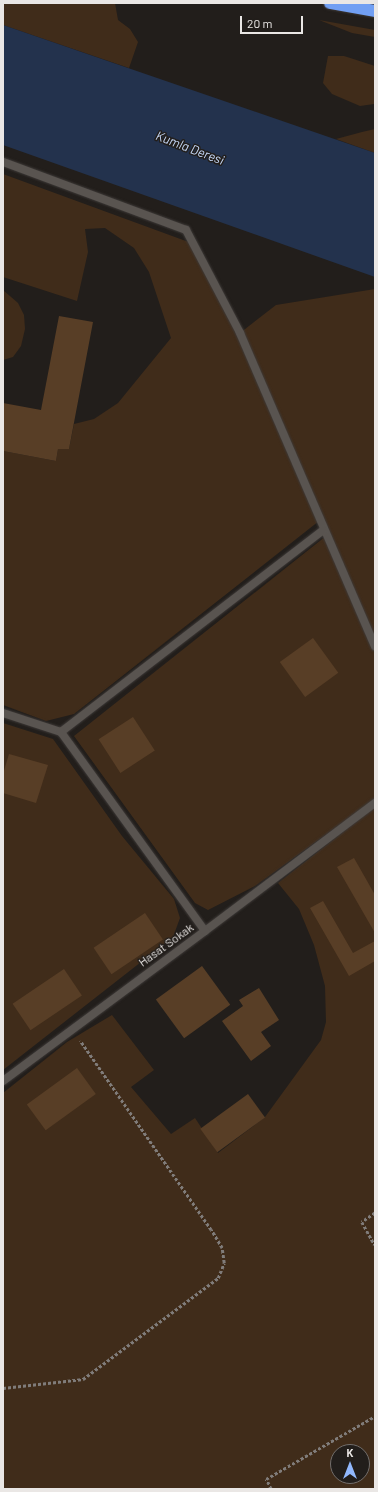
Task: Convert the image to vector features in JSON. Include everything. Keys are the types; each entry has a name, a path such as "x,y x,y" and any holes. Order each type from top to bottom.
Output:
{"highway":[{"path":"330,3 375,11"}],"lane":[{"path":"3,162 186,230 240,333 323,530 375,646"},
{"path":"3,713 61,732 323,530"},
{"name":"Hasat Sokak","path":"3,1081 72,1028 205,931 61,732"},
{"path":"205,931 375,803"}],"path":[{"path":"3,1388 83,1379 218,1278 224,1262 222,1248 211,1230 123,1108 72,1028"},
{"path":"375,1213 362,1222 375,1245"},
{"path":"271,1489 266,1479 375,1416"}],"shaded area":[{"path":"3,3 115,3 118,20 130,29 138,42 129,68 3,25"},
{"path":"319,20 375,30 375,37 352,33"},
{"path":"328,56 344,56 375,66 374,104 360,106 332,94 323,83"},
{"path":"375,129 375,153 336,139 362,132"},
{"path":"3,174 194,244 240,333 276,305 375,289 375,799 255,886 208,910 195,903 74,736 326,536 319,521 74,714 46,721 3,705 3,451 56,461 58,449 69,449 74,424 94,419 118,403 171,338 149,272 134,248 105,228 85,229 88,252 77,301 3,277"},
{"path":"3,290 18,303 24,315 25,329 21,346 13,357 3,360"},
{"path":"3,723 53,739 122,836 174,899 180,918 173,937 3,1070"},
{"path":"375,807 375,1489 3,1489 3,1093 67,1042 112,1015 154,1070 131,1087 171,1134 195,1118 218,1153 265,1117 321,1040 326,1022 325,986 314,945 299,909 278,883"}],"water":[{"name":"Kumla Deresi","path":"3,25 375,153 375,277 3,145"}],"building":[{"path":"59,316 93,322 69,449 58,449 56,461 3,451 3,403 41,410"},
{"path":"313,638 338,673 305,697 280,662"},
{"path":"133,717 155,751 120,773 99,739"},
{"path":"9,754 48,765 36,803 3,793 3,774"},
{"path":"354,858 375,895 375,933 337,867"},
{"path":"323,901 353,953 375,941 375,961 349,976 310,908"},
{"path":"145,913 163,940 111,974 94,948"},
{"path":"202,966 230,1005 184,1038 156,1000"},
{"path":"64,969 82,996 30,1030 13,1004"},
{"path":"259,988 279,1020 261,1032 271,1046 251,1061 222,1021 243,1006 239,1000"},
{"path":"77,1068 96,1094 46,1130 27,1104"},
{"path":"248,1094 265,1117 217,1152 200,1129"}]}
